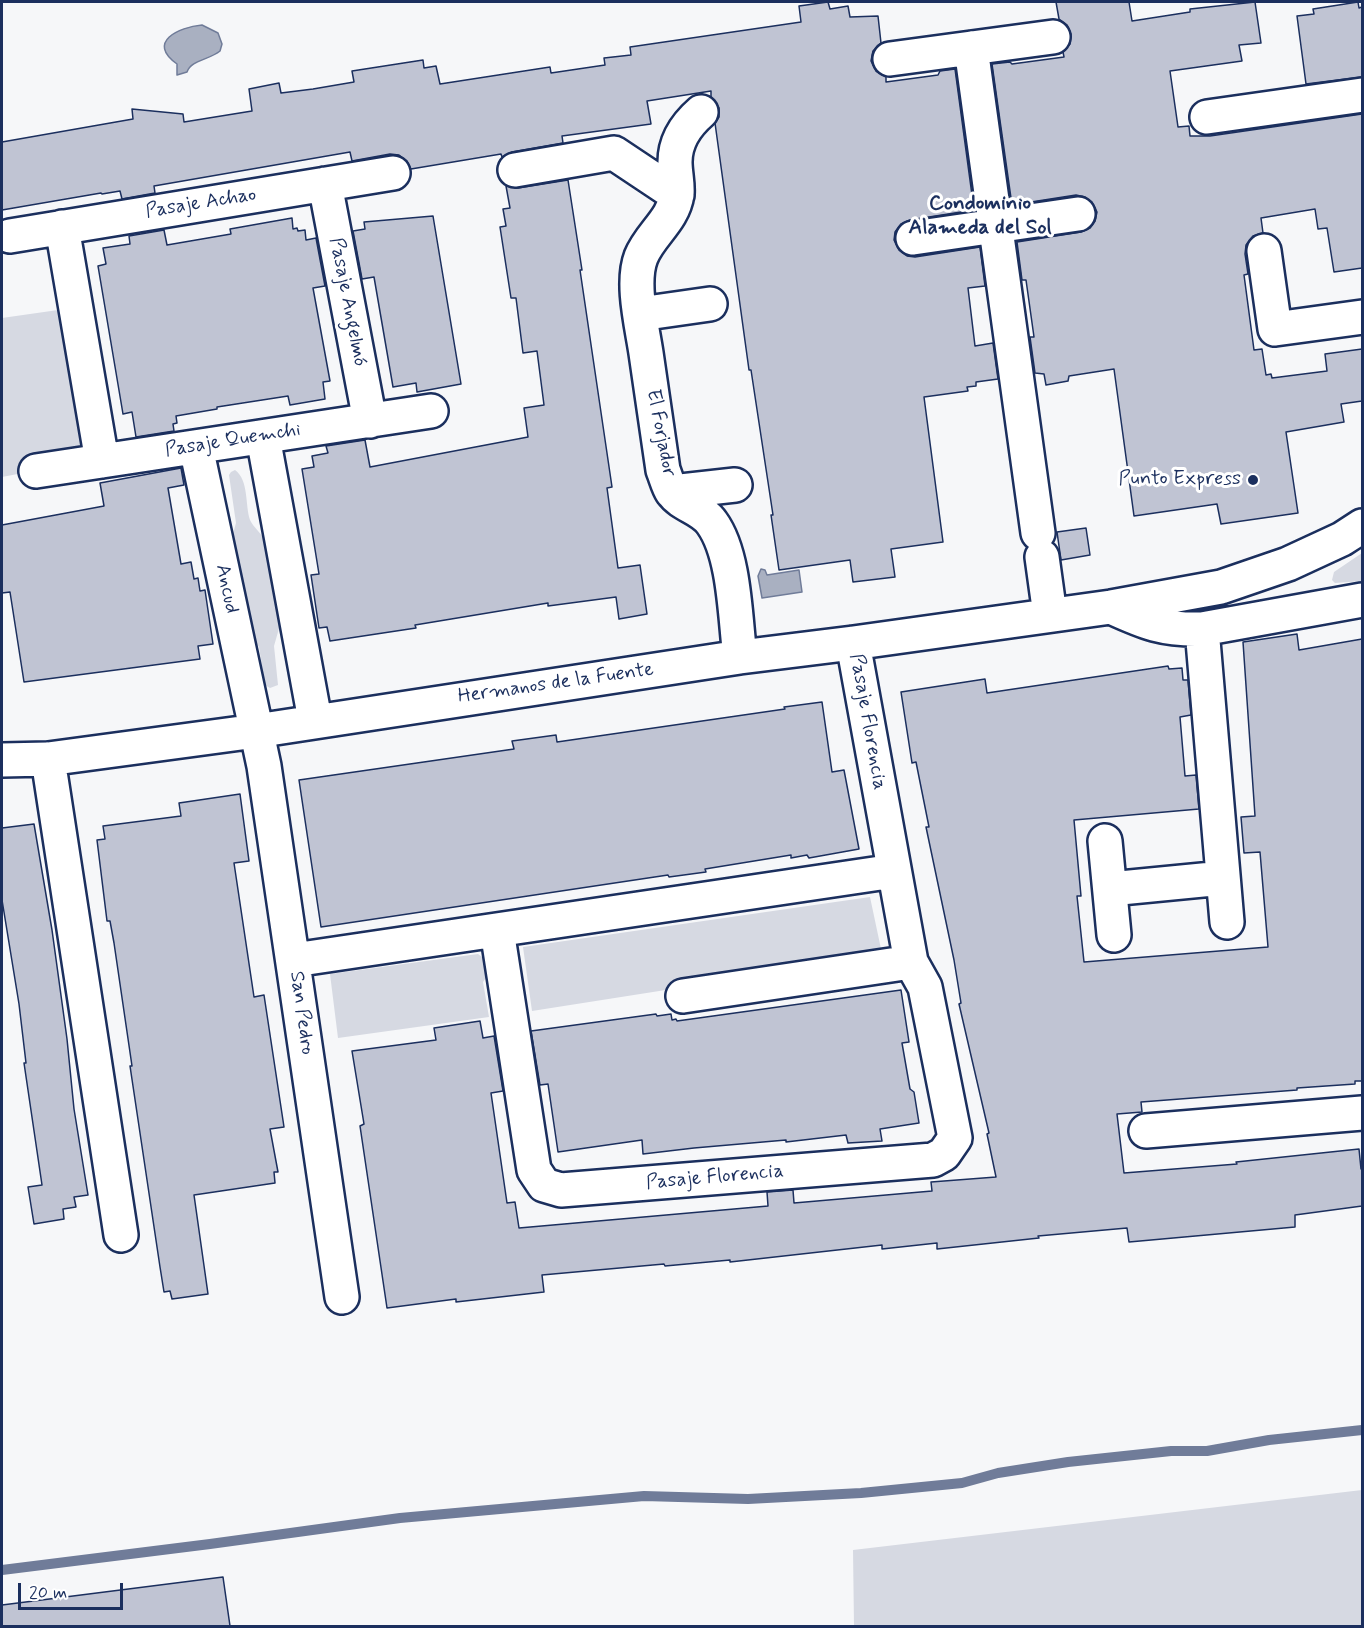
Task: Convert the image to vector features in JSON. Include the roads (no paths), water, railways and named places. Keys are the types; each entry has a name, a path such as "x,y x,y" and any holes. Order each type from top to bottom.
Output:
{"street":[{"path":"890,59 1053,37"},
{"path":"971,48 1050,615"},
{"path":"1207,117 1362,95"},
{"path":"677,195 675,160 679,138 693,119 702,112"},
{"path":"516,171 615,153 677,195"},
{"name":"Pasaje Achao","path":"10,236 393,173"},
{"name":"Pasaje Angelmó","path":"325,184 370,421"},
{"name":"El Forjador","path":"677,195 668,220 653,238 641,258 638,280 640,314 663,470 672,492 704,514 712,522 720,538 728,561 740,657"},
{"path":"913,238 1078,214"},
{"path":"62,227 102,461"},
{"path":"1264,251 1275,329 1362,317"},
{"path":"640,314 710,304"},
{"name":"Pasaje Quemchi","path":"36,471 431,411"},
{"path":"263,437 315,720"},
{"name":"Ancud","path":"196,447 255,731"},
{"path":"672,492 735,485"},
{"name":"Hermanos de la Fuente","path":"2,760 48,759 255,731 315,720 740,657 853,644 1111,607 1221,587 1288,564 1342,539 1362,526"},
{"path":"1111,607 1155,625 1175,630 1202,629 1362,600"},
{"path":"1202,629 1227,922"},
{"name":"Pasaje Florencia","path":"497,930 534,1170 544,1185 561,1190 933,1160 944,1154 956,1138 925,987 911,962 853,644"},
{"name":"San Pedro","path":"255,731 264,766 294,960 342,1297"},
{"path":"48,759 121,1235"},
{"path":"1105,841 1114,936"},
{"path":"294,960 894,871"},
{"path":"1110,889 1223,878"},
{"path":"683,996 911,962"},
{"path":"1146,1131 1362,1113"}],"water":[{"path":"202,25 218,33 222,44 220,51 196,62 187,72 177,75 177,64 168,56 165,43 176,32"},
{"path":"761,569 765,570 767,575 799,570 802,592 762,598 758,576"}],"waterway":[{"path":"2,1570 400,1518 644,1496 748,1499 861,1493 962,1483 998,1473 1068,1462 1171,1451 1207,1451 1269,1440 1362,1430"}],"place":[{"name":"Punto Express","path":"1253,480"}],"district":[{"name":"Condominio Alameda del Sol","path":"980,217"}]}
